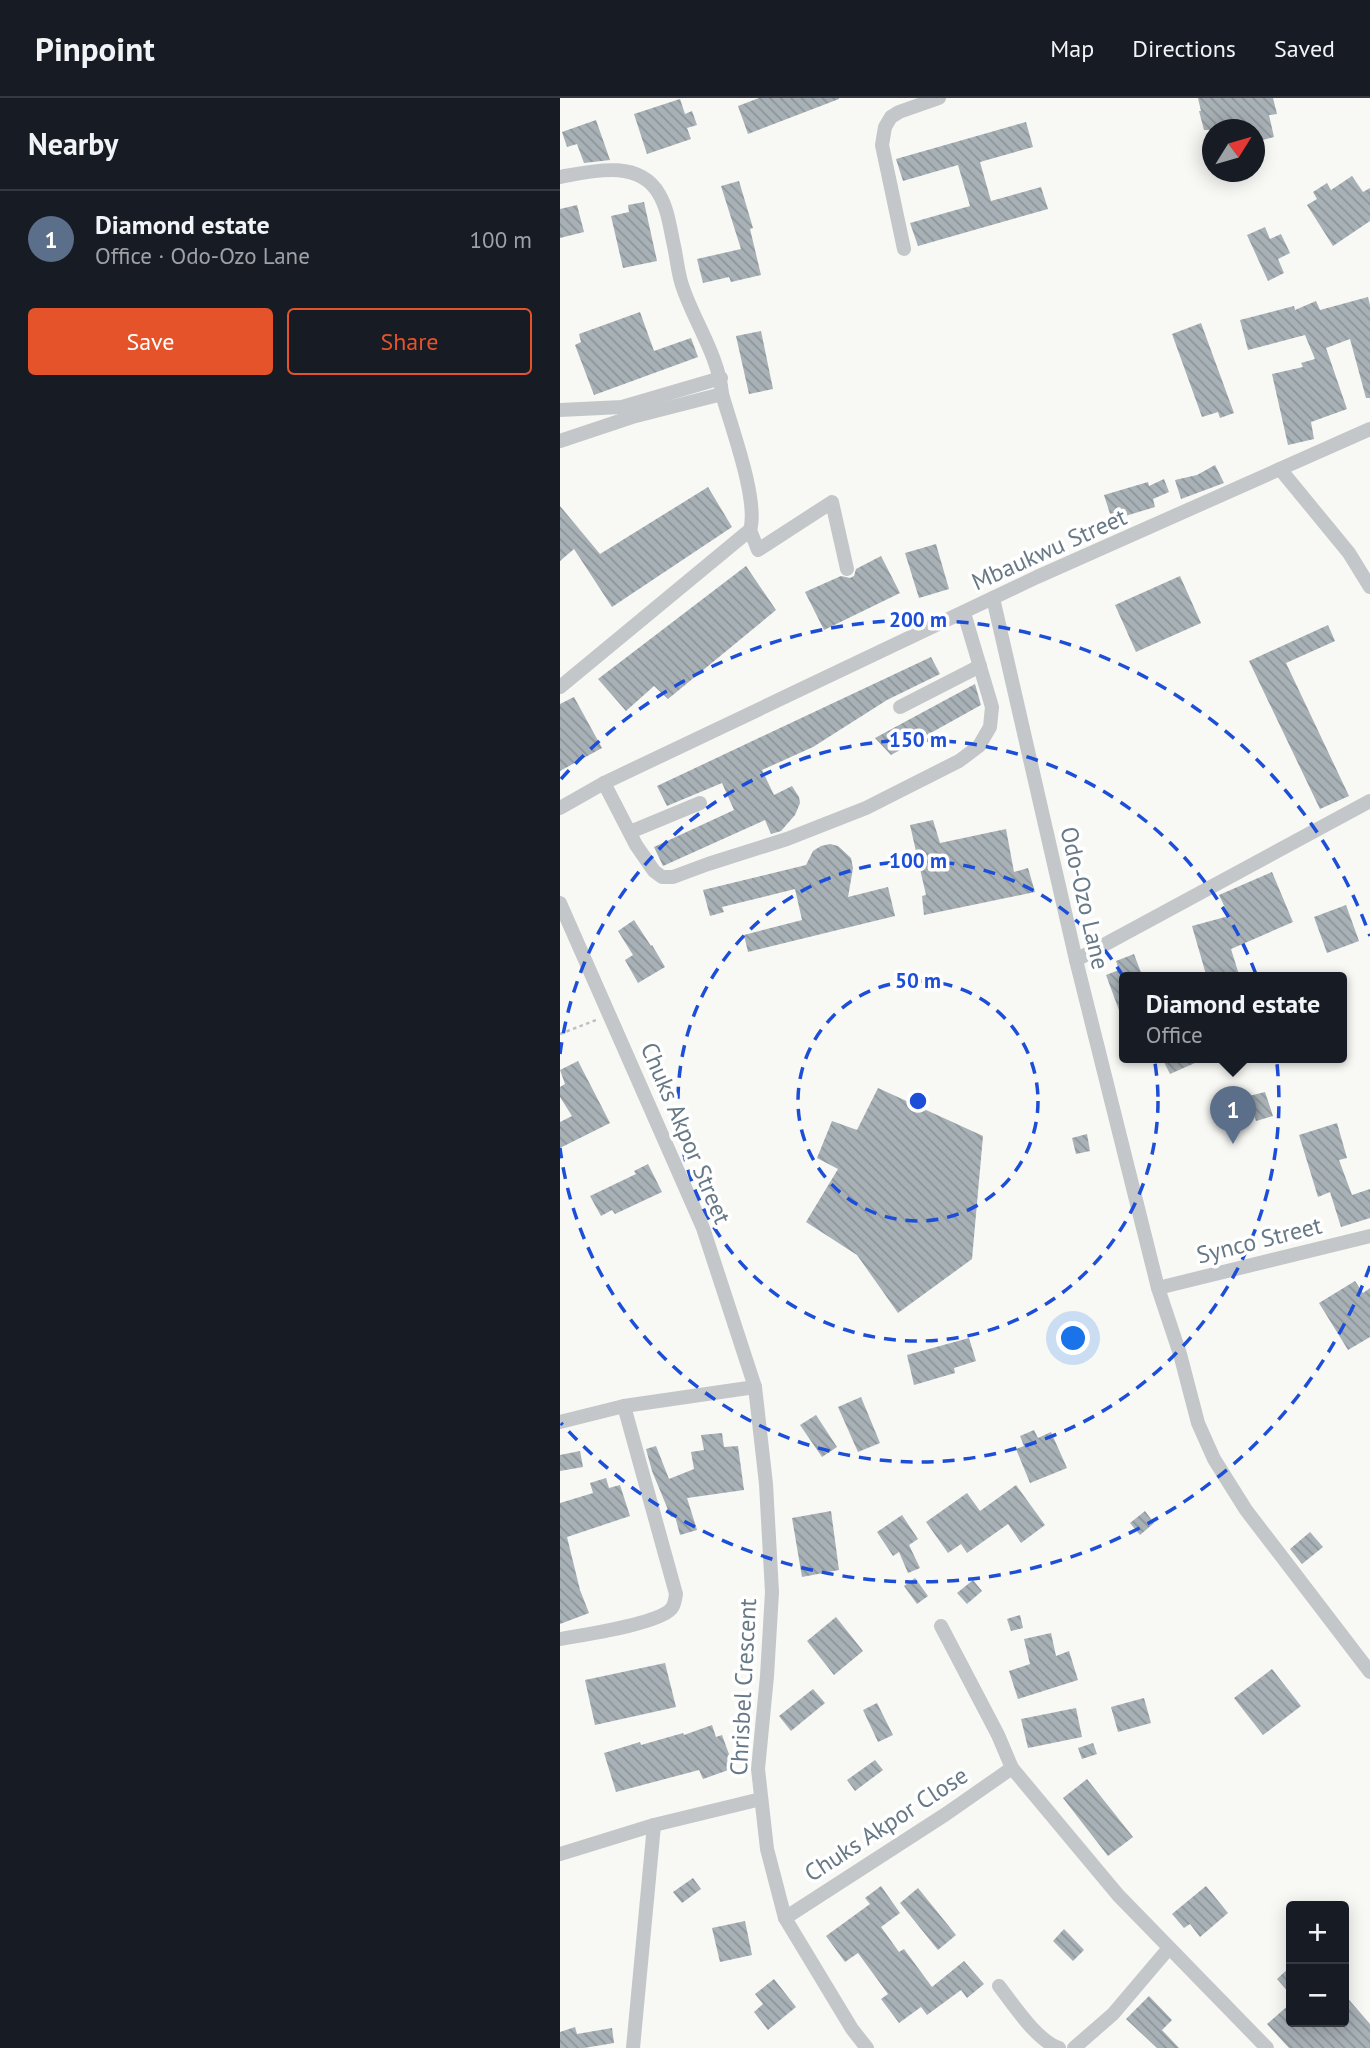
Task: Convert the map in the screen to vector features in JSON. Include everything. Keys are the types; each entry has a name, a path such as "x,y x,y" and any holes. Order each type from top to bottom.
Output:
{"street":[{"path":"904,249 882,145 885,127 891,117 900,112 939,98"},
{"path":"560,177 613,169 633,173 648,180 659,192 666,209 682,288 721,378 722,394 748,489 752,510 750,530 758,550 832,502 847,569"},
{"path":"560,410 622,407 721,378"},
{"path":"560,441 632,417 722,394"},
{"name":"Mbaukwu Street","path":"560,808 604,783 993,598 1370,429"},
{"path":"1280,469 1349,553 1370,587"},
{"path":"560,687 750,530"},
{"name":"Odo-Ozo Lane","path":"993,598 1076,961 1158,1288 1180,1354 1198,1423 1214,1459 1246,1510 1370,1672"},
{"path":"604,783 636,845 654,871 662,877 673,877 787,839 866,808 959,761 979,746 990,727 992,707 964,613"},
{"path":"900,707 980,666"},
{"path":"1076,961 1370,801"},
{"path":"630,832 700,803"},
{"name":"Chuks Akpor Street","path":"560,903 703,1228 755,1387"},
{"name":"Synco Street","path":"1158,1288 1370,1236"},
{"path":"560,1422 624,1406 755,1387"},
{"name":"Chrisbel Crescent","path":"755,1387 766,1484 772,1592 758,1769 767,1849 785,1918 852,2029 867,2048"},
{"path":"560,1639 606,1632 664,1615 673,1607 676,1594 624,1406"},
{"path":"941,1626 998,1735 1012,1768 1118,1895 1267,2048"},
{"name":"Chuks Akpor Close","path":"785,1918 947,1814 1012,1768"},
{"path":"560,1854 654,1825 761,1799"},
{"path":"633,2048 654,1825"},
{"path":"1074,2048 1113,2014 1169,1948"},
{"path":"999,1986 1018,2012 1050,2045 1059,2048"}],"path":[{"path":"560,1034 610,1014"}],"building":[{"path":"759,98 839,99 748,134 738,106"},
{"path":"1198,98 1273,98 1277,114 1269,115 1274,137 1265,139 1265,119 1202,119 1202,122"},
{"path":"680,99 685,114 692,111 697,125 687,128 691,139 647,154 634,114"},
{"path":"596,120 610,160 584,163 577,144 567,147 562,132"},
{"path":"1026,122 1033,147 980,162 991,201 1041,187 1048,209 918,246 910,223 970,206 958,165 903,181 896,159"},
{"path":"1352,176 1363,192 1370,188 1370,221 1333,246 1307,205 1317,199 1313,192 1327,183 1331,190"},
{"path":"739,181 753,228 750,229 761,275 731,282 729,277 703,283 697,259 741,249 721,186"},
{"path":"644,202 657,261 623,268 611,216 629,212 628,205"},
{"path":"577,205 584,232 560,238 560,209"},
{"path":"1265,227 1270,239 1281,234 1290,253 1278,259 1284,273 1268,281 1247,235"},
{"path":"1368,297 1370,398 1366,398 1350,339 1326,348 1347,409 1311,422 1314,439 1288,445 1272,374 1303,367 1301,363 1315,359 1305,335 1248,350 1240,320 1294,306 1295,310 1316,301 1320,310"},
{"path":"640,312 654,351 691,338 698,357 594,395 575,345 581,342 579,334"},
{"path":"1201,323 1234,413 1220,418 1218,412 1202,417 1172,334"},
{"path":"761,331 773,389 749,394 736,336"},
{"path":"1215,465 1224,483 1181,499 1175,480 1197,475"},
{"path":"1164,479 1169,492 1153,499 1155,507 1112,520 1104,495 1148,482 1149,486"},
{"path":"708,487 732,527 612,607 574,549 560,561 560,506 600,554"},
{"path":"936,544 949,589 919,598 905,553"},
{"path":"881,556 900,593 824,630 805,592 841,576 850,578 854,576 856,569"},
{"path":"746,566 776,610 668,699 654,686 626,711 598,679"},
{"path":"1180,576 1201,623 1136,652 1115,605"},
{"path":"1328,625 1335,641 1286,663 1349,796 1320,809 1249,661"},
{"path":"931,657 940,674 887,700 813,747 762,770 774,795 792,786 799,797 800,803 795,815 781,831 771,834 765,820 663,866 654,847 734,810 722,783 667,806 657,786"},
{"path":"975,684 981,705 891,755 875,738"},
{"path":"574,697 602,748 560,771 560,704"},
{"path":"933,820 940,843 1006,829 1014,872 1028,868 1035,892 924,915 922,896 926,895 910,825"},
{"path":"830,844 838,846 851,858 853,868 848,897 888,887 895,916 748,952 744,935 802,920 795,889 722,907 724,912 710,916 703,890 806,865 813,851"},
{"path":"1272,872 1293,922 1231,949 1238,972 1205,972 1192,926 1229,916 1219,895"},
{"path":"1346,905 1359,941 1327,953 1314,917"},
{"path":"634,920 665,967 638,983 625,960 633,955 618,931"},
{"path":"1134,954 1141,972 1119,972 1119,1010 1106,975 1119,970 1116,961"},
{"path":"578,1061 610,1123 560,1148 560,1122 572,1116 560,1097 560,1087 565,1084 560,1070"},
{"path":"1164,1063 1195,1063 1170,1074"},
{"path":"878,1088 983,1136 972,1259 898,1313 857,1255 806,1222 838,1169 817,1158 832,1121 857,1130"},
{"path":"1265,1092 1273,1116 1256,1121 1249,1096"},
{"path":"1337,1123 1347,1158 1339,1160 1352,1195 1370,1189 1370,1218 1341,1227 1330,1192 1318,1197 1299,1135"},
{"path":"1087,1134 1090,1151 1076,1154 1072,1138"},
{"path":"648,1164 662,1192 615,1214 612,1210 601,1216 590,1196 636,1174 634,1171"},
{"path":"1355,1281 1363,1293 1370,1288 1370,1337 1348,1350 1319,1303"},
{"path":"969,1338 976,1361 954,1368 955,1373 914,1385 907,1355"},
{"path":"861,1397 880,1443 858,1452 838,1407"},
{"path":"816,1415 837,1447 822,1457 800,1425"},
{"path":"1034,1430 1038,1438 1051,1432 1067,1468 1030,1483 1016,1449 1024,1446 1020,1436"},
{"path":"722,1433 724,1447 738,1446 744,1490 687,1498 697,1530 680,1535 675,1516 671,1517 652,1471 646,1449 656,1446 669,1479 694,1469 691,1452 704,1450 701,1435"},
{"path":"580,1451 583,1467 560,1471 560,1455"},
{"path":"606,1478 609,1488 620,1485 630,1516 567,1537 580,1590 589,1613 560,1624 560,1503 593,1493 590,1483"},
{"path":"1016,1485 1045,1525 1021,1543 1008,1524 967,1553 961,1544 948,1553 926,1522 967,1493 980,1511"},
{"path":"831,1511 839,1570 802,1577 792,1518"},
{"path":"1145,1511 1154,1523 1140,1535 1130,1523"},
{"path":"902,1515 918,1539 909,1545 920,1568 908,1573 899,1552 893,1556 877,1532"},
{"path":"1310,1532 1323,1547 1302,1564 1290,1549"},
{"path":"915,1578 928,1596 917,1604 904,1586"},
{"path":"973,1580 982,1591 967,1604 957,1593"},
{"path":"1020,1615 1023,1628 1011,1631 1007,1619"},
{"path":"836,1617 863,1651 834,1675 807,1641"},
{"path":"1051,1633 1056,1656 1069,1651 1078,1680 1018,1699 1009,1671 1030,1664 1024,1639"},
{"path":"665,1663 676,1707 595,1725 585,1680"},
{"path":"1272,1669 1301,1706 1263,1735 1234,1698"},
{"path":"813,1689 825,1703 791,1731 779,1716"},
{"path":"1144,1698 1151,1723 1118,1732 1111,1707"},
{"path":"877,1703 893,1735 878,1742 863,1710"},
{"path":"1076,1708 1082,1737 1028,1748 1021,1719"},
{"path":"712,1725 716,1737 722,1735 734,1768 703,1779 699,1770 616,1792 604,1753 640,1742 641,1745 683,1733 684,1735"},
{"path":"1093,1743 1097,1754 1082,1759 1078,1748"},
{"path":"875,1760 883,1770 855,1791 847,1780"},
{"path":"1087,1779 1133,1837 1108,1856 1063,1798"},
{"path":"693,1878 701,1889 682,1903 673,1892"},
{"path":"881,1886 900,1913 881,1927 899,1952 904,1949 932,1987 964,1961 984,1984 967,1998 961,1990 927,2015 921,2007 899,2023 881,1999 888,1994 858,1953 845,1962 826,1936 870,1904 865,1898"},
{"path":"1206,1886 1228,1913 1200,1937 1190,1924 1184,1928 1172,1914"},
{"path":"918,1888 956,1935 938,1950 900,1903"},
{"path":"745,1921 752,1955 720,1962 712,1928"},
{"path":"1064,1929 1084,1950 1073,1961 1053,1941"},
{"path":"1286,1971 1286,1989 1277,1979"},
{"path":"774,1979 796,2007 768,2030 754,2012 763,2004 755,1994"},
{"path":"1149,1996 1172,2020 1162,2030 1179,2048 1157,2048 1126,2019"},
{"path":"1349,2000 1370,2024 1370,2048 1289,2048 1267,2024 1286,2007 1286,2027 1349,2027"},
{"path":"575,2027 577,2034 612,2028 614,2043 584,2048 560,2048 560,2032"}],"place":[{"name":"Diamond estate","path":"1233,1144"}]}
